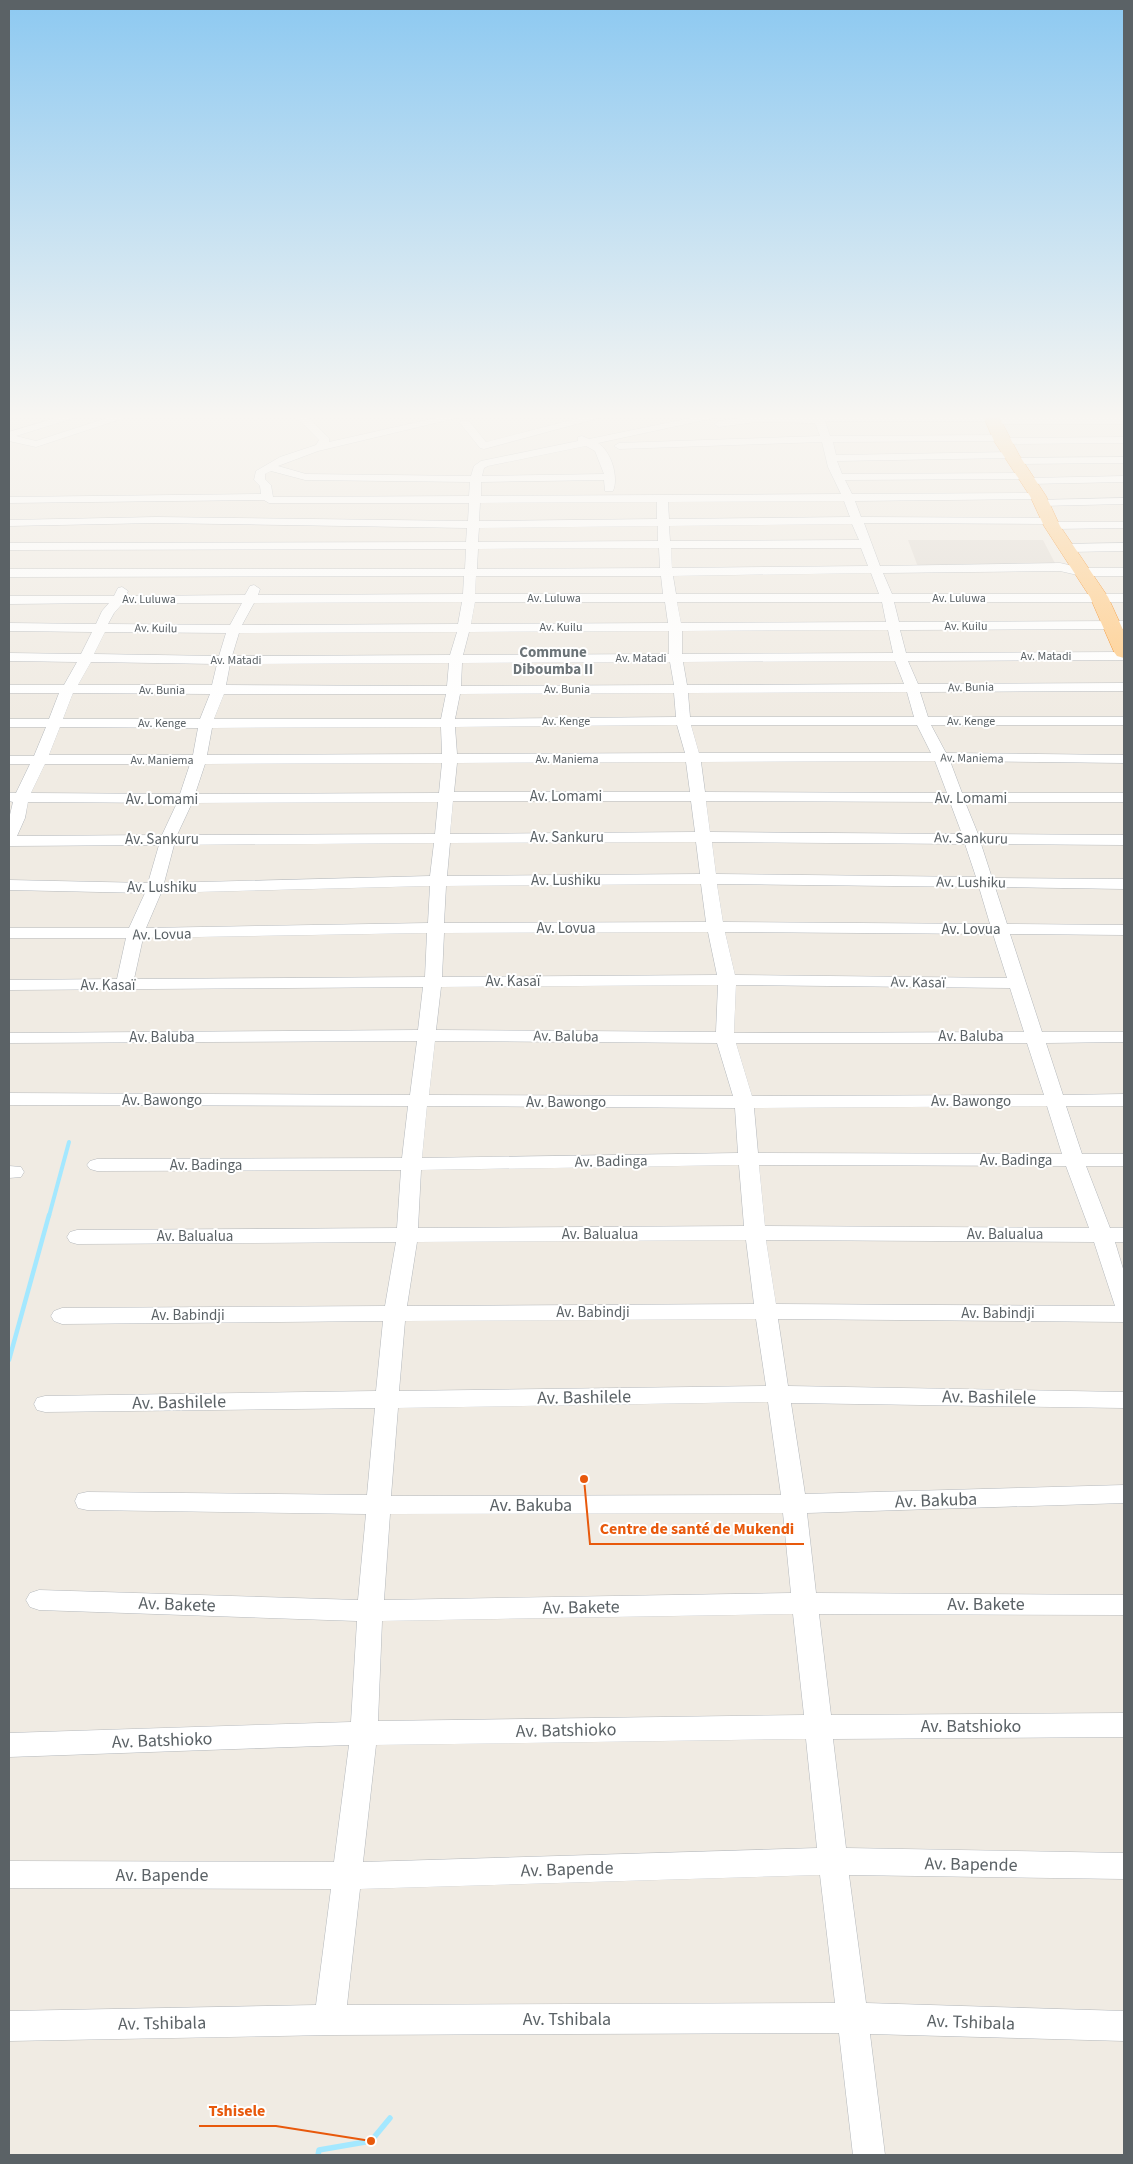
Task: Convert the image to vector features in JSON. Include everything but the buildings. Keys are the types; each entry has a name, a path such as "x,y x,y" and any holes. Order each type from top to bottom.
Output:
{"highway":[{"path":"1048,516 1082,572 1118,625 1124,652"}],"street":[{"path":"9,836 17,818 15,797 40,760 68,689 87,657 108,611 122,592 121,580 129,572 145,528 156,520 157,516"},
{"path":"124,986 135,934 155,888 168,839 186,799 199,760 206,722 218,690 224,660 234,628 250,599 274,523 272,516"},
{"path":"330,2020 364,1733 370,1611 386,1399 394,1314 407,1236 411,1164 433,981 438,881 450,760 448,721 454,690 456,658 469,598 469,572 474,516"},
{"path":"663,516 666,572 675,627 676,658 681,688 683,720 694,758 715,927 727,980 725,1038 744,1102 755,1233 794,1504 833,1861 869,2155"},
{"path":"856,516 887,598 900,657 922,721 941,758 971,837 1074,1160 1102,1235 1124,1304"},
{"path":"9,522 156,520 474,525 858,520 1124,525"},
{"path":"9,547 866,544"},
{"path":"1068,548 1124,547"},
{"path":"9,572 666,572 1060,568 1082,572 1124,572"},
{"name":"Av. Luluwa","path":"9,600 1124,598"},
{"name":"Av. Kuilu","path":"9,627 464,628 1118,625"},
{"name":"Av. Matadi","path":"9,657 224,660 1124,656"},
{"name":"Av. Bunia","path":"9,689 454,690 1124,687"},
{"name":"Av. Kenge","path":"9,723 206,722 326,724 448,721 683,720 1124,721"},
{"name":"Av. Maniema","path":"9,760 1124,759"},
{"name":"Av. Lomami","path":"15,797 186,799 700,796 1124,797"},
{"name":"Av. Sankuru","path":"9,841 442,837 971,837 1124,840"},
{"name":"Av. Lushiku","path":"9,885 155,888 438,881 708,879 1124,884"},
{"name":"Av. Lovua","path":"9,933 135,934 435,928 715,927 1124,930"},
{"name":"Av. Kasaï","path":"9,985 124,986 433,981 727,980 1017,983"},
{"name":"Av. Baluba","path":"9,1038 427,1035 725,1038 1124,1037"},
{"name":"Av. Bawongo","path":"9,1099 419,1102 1124,1100"},
{"name":"Av. Badinga","path":"97,1165 411,1164 748,1159 1124,1160"},
{"name":"Av. Balualua","path":"77,1237 755,1233 1124,1235"},
{"name":"Av. Babindji","path":"62,1316 766,1311 1124,1314"},
{"name":"Av. Bashilele","path":"44,1404 779,1394 1124,1400"},
{"name":"Av. Bakuba","path":"87,1501 379,1505 794,1504 1124,1494"},
{"name":"Av. Bakete","path":"39,1600 370,1611 804,1603 1124,1605"},
{"name":"Av. Batshioko","path":"9,1745 364,1733 1124,1725"},
{"name":"Av. Bapende","path":"9,1875 346,1876 833,1861 1124,1866"},
{"name":"Av. Tshibala","path":"9,2026 330,2020 853,2018 1124,2026"}],"shaded area":[{"path":"908,540 1043,540 1057,567 918,567"}],"waterway":[{"path":"49,1216 69,1142"},
{"path":"9,1360 49,1215"},
{"path":"318,2155 319,2150 371,2141 390,2118"}],"place":[{"name":"Centre de santé de Mukendi","path":"584,1479"},
{"name":"Tshisele","path":"371,2141"}],"district":[{"name":"Commune Diboumba II","path":"553,660"}]}
